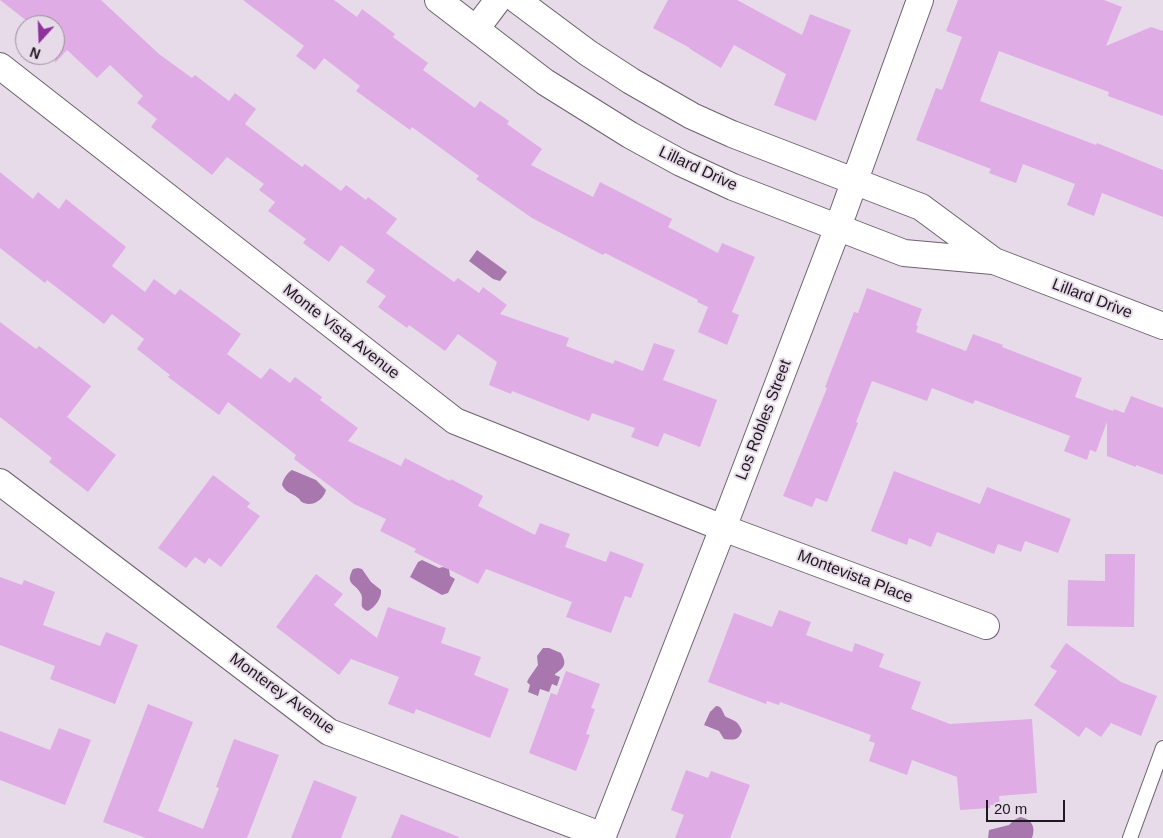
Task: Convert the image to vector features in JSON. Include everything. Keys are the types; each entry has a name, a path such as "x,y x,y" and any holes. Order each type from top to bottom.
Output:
{"street":[{"name":"Lillard Drive","path":"438,0 545,82 630,135 681,163 733,187 904,253 994,261"},
{"path":"476,29 498,0"},
{"name":"Lillard Drive","path":"517,0 588,53 631,81 692,116 732,134 921,207 994,261 1163,326"},
{"name":"Los Robles Street","path":"602,837 838,227 920,0"},
{"name":"Monte Vista Avenue","path":"0,66 455,421 723,528"},
{"name":"Monterey Avenue","path":"0,482 329,732 602,837"},
{"name":"Montevista Place","path":"723,528 986,626"}],"lane":[{"path":"1130,838 1163,748"}],"shaded area":[{"path":"477,250 507,272 500,281 493,279 469,261"},
{"path":"292,470 316,480 326,490 321,499 307,504 286,490 282,485 284,478"},
{"path":"422,560 439,568 449,569 450,576 455,579 448,593 442,595 410,577 418,562"},
{"path":"353,569 362,569 371,582 381,590 378,602 368,611 362,607 362,597 359,590 350,581"},
{"path":"543,648 549,648 561,653 564,665 555,674 560,677 557,686 552,684 549,692 540,689 538,696 528,692 530,685 527,682 538,665 537,656"},
{"path":"716,706 721,708 726,717 738,723 742,731 737,738 733,740 724,739 719,731 704,725 710,712"},
{"path":"1020,817 1032,824 1034,830 1032,838 988,838 989,830 1009,825"}],"building":[{"path":"0,0 101,0 159,54 192,78 195,75 229,101 235,93 256,109 245,124 302,167 305,164 341,191 346,185 366,200 368,197 397,219 386,233 454,282 458,278 479,293 483,287 507,305 500,314 569,338 566,346 613,364 615,360 643,371 654,343 675,350 663,380 717,400 700,447 664,433 658,447 631,437 635,428 592,413 589,421 512,391 511,394 489,385 497,362 458,334 445,351 409,325 407,328 378,307 386,296 366,282 375,270 341,245 329,262 303,243 306,239 268,211 275,202 259,190 264,184 227,157 212,175 151,127 157,119 137,103 143,96 110,65 97,78 67,50 65,52 65,15 19,15"},
{"path":"243,0 334,0 357,17 362,9 395,34 393,37 428,63 423,70 475,108 480,101 509,121 507,124 542,149 531,165 593,197 600,182 672,219 668,227 718,253 722,243 755,257 732,312 739,315 727,345 698,332 708,307 697,302 698,300 605,253 603,255 532,218 476,179 479,176 412,127 410,130 356,91 360,86 324,58 315,70 296,56 304,46"},
{"path":"668,0 737,0 802,35 810,14 851,30 816,121 774,105 786,74 734,45 721,68 690,48 653,28"},
{"path":"958,0 1104,0 1122,7 1106,46 1151,27 1163,31 1163,116 1108,96 1109,92 999,51 980,101 1096,145 1097,143 1163,170 1163,217 1102,193 1094,216 1067,205 1075,184 1023,164 1016,183 989,173 991,169 916,140 936,88 942,90 962,37 946,31"},
{"path":"0,172 33,199 38,192 59,209 66,199 126,247 112,266 145,292 154,279 175,295 180,289 241,334 227,354 261,379 270,368 290,383 295,377 322,397 320,400 358,428 348,441 401,466 405,458 450,481 451,479 483,496 478,506 535,535 540,523 570,534 565,547 606,562 610,551 644,564 631,598 625,596 611,633 566,617 572,602 486,569 478,584 414,552 416,549 380,531 386,519 354,504 294,459 296,455 228,402 219,415 168,377 170,375 137,349 144,339 112,314 104,324 47,280 45,283 0,248"},
{"path":"867,288 922,309 916,325 918,326 916,332 966,351 973,334 1082,378 1075,397 1113,411 1114,409 1124,413 1131,396 1163,408 1163,475 1107,456 1107,422 1096,452 1090,450 1087,460 1064,451 1070,436 975,400 973,404 932,388 927,401 872,381 856,422 858,423 827,502 816,498 812,507 783,496 827,388 825,387 854,312 858,313"},
{"path":"0,322 36,349 39,346 91,386 67,417 116,455 88,492 49,462 52,458 0,417"},
{"path":"894,471 980,504 987,487 1071,519 1058,553 1025,541 1021,552 998,544 994,554 937,532 931,547 909,538 907,545 871,531"},
{"path":"213,475 250,503 247,507 260,516 221,567 209,558 205,564 195,557 186,568 158,548"},
{"path":"1105,554 1135,554 1134,627 1067,626 1068,580 1105,581"},
{"path":"316,574 343,594 334,605 377,638 388,607 446,628 441,643 481,657 474,675 509,689 490,738 416,709 414,714 388,704 399,677 351,659 339,675 276,627"},
{"path":"0,577 22,585 24,580 55,592 43,625 100,646 106,632 138,645 115,704 50,679 55,666 0,645"},
{"path":"779,610 811,622 806,635 852,652 855,643 884,654 879,667 921,682 911,709 950,724 1032,719 1037,793 999,796 1000,805 990,805 990,808 960,810 957,777 912,760 907,775 869,761 875,743 869,741 871,735 780,702 779,705 767,701 766,704 708,682 734,613 772,627"},
{"path":"1066,643 1121,682 1157,696 1141,736 1111,723 1101,737 1086,727 1079,737 1034,705 1057,671 1050,667"},
{"path":"566,671 600,684 591,708 595,709 586,734 590,735 576,771 529,753 551,693 557,695"},
{"path":"148,704 193,722 158,811 203,829 219,788 216,787 234,739 279,755 247,838 146,838 103,822"},
{"path":"59,728 91,740 65,805 0,780 0,731 50,750"},
{"path":"686,770 708,778 711,771 750,785 730,838 675,838 684,815 671,810"},
{"path":"314,780 357,797 341,838 291,838"},
{"path":"401,814 459,837 391,838"}]}
